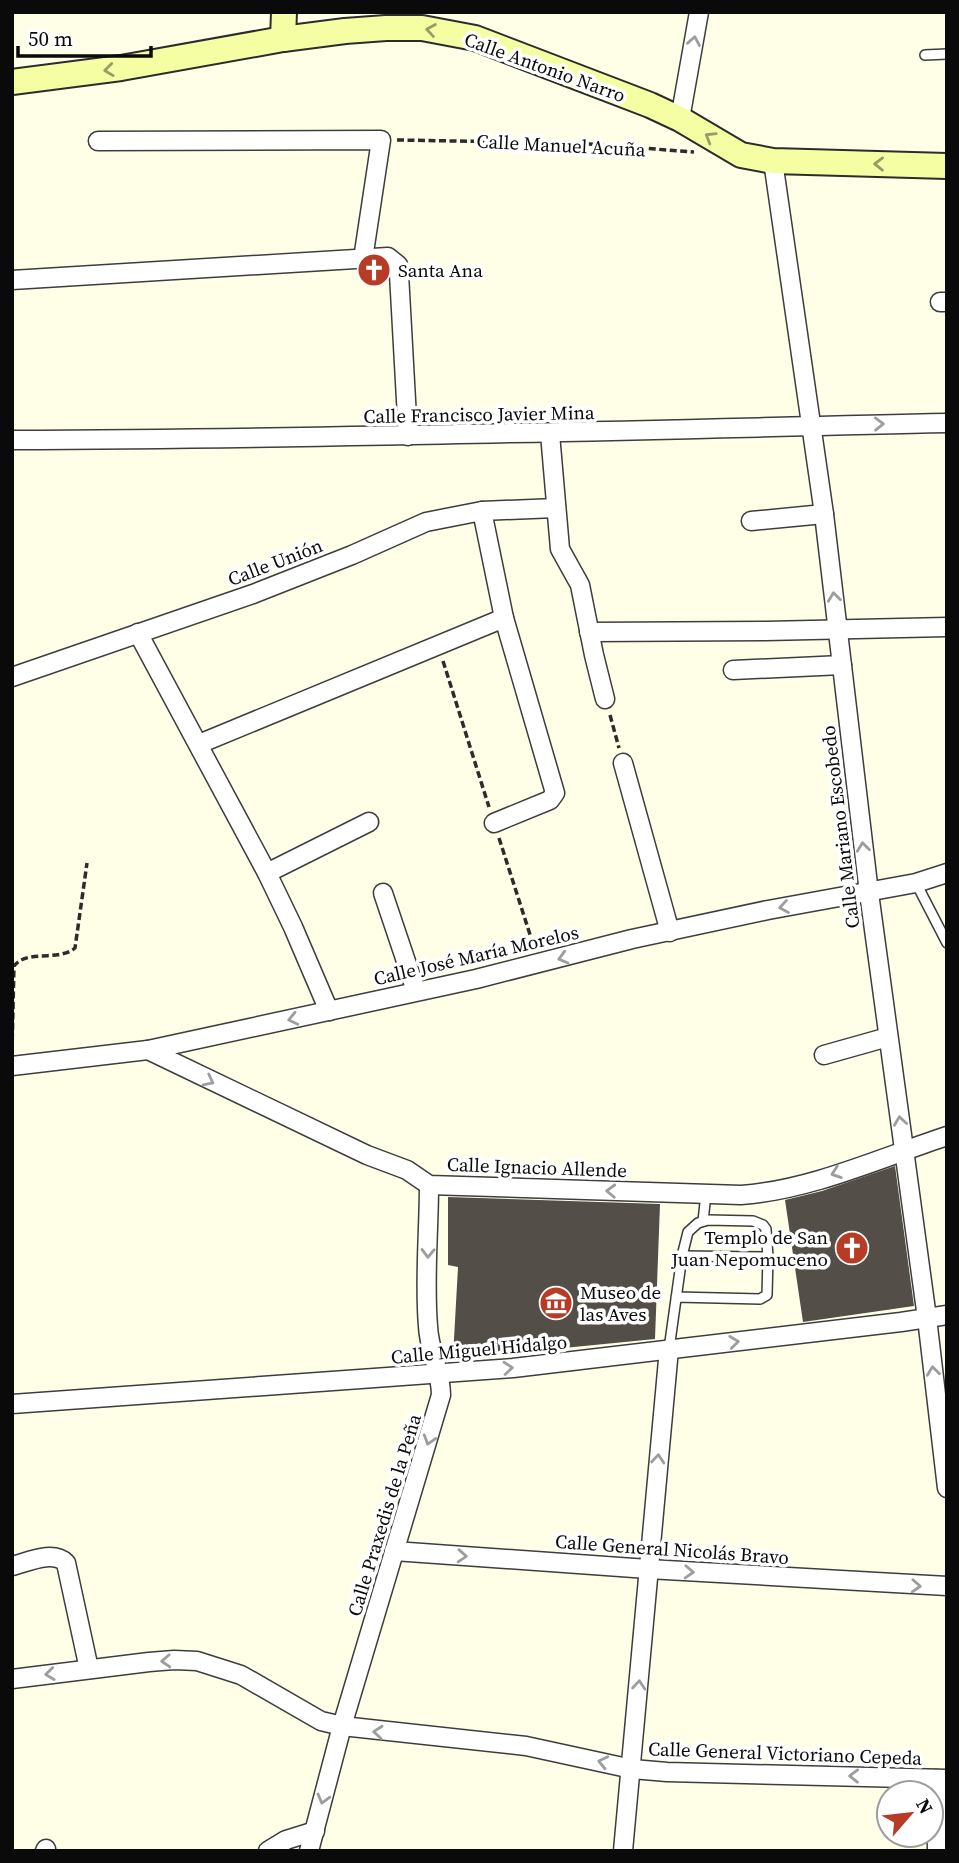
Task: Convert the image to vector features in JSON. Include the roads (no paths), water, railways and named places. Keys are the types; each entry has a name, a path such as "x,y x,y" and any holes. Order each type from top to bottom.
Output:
{"main road":[{"path":"283,39 284,12"},
{"name":"Calle Antonio Narro","path":"12,82 121,68 283,39 386,27 422,28 475,38 650,105 680,119 741,155 773,161"},
{"path":"773,161 947,166"}],"street":[{"path":"680,119 699,12"},
{"path":"97,141 381,140 363,259"},
{"name":"Calle Mariano Escobedo","path":"773,161 824,514 869,893 927,1318 947,1488"},
{"path":"12,280 388,257 398,265 408,436"},
{"name":"Calle Francisco Javier Mina","path":"12,440 550,434 947,423"},
{"path":"550,434 560,549 580,585 605,699"},
{"name":"Calle Unión","path":"12,677 298,577 426,522 482,511 556,508"},
{"path":"482,511 504,618 555,793 550,800 494,823"},
{"path":"751,521 824,514"},
{"path":"199,744 504,618"},
{"path":"589,632 947,626"},
{"path":"138,633 267,873 329,1011"},
{"path":"733,670 842,665"},
{"path":"623,763 670,932"},
{"path":"267,873 369,822"},
{"name":"Calle José María Morelos","path":"12,1066 148,1050 768,910 916,883 947,873"},
{"path":"383,893 416,991"},
{"path":"824,1055 888,1037"},
{"name":"Calle Ignacio Allende","path":"148,1050 368,1156 407,1170 429,1185 741,1195 780,1191 947,1136"},
{"name":"Calle Praxedis de la Peña","path":"309,1851 342,1726 441,1395 440,1374 431,1352 428,1324 429,1185"},
{"name":"Calle Miguel Hidalgo","path":"12,1404 440,1374 584,1361 947,1315"},
{"path":"623,1851 669,1349"},
{"name":"Calle General Nicolás Bravo","path":"394,1551 947,1586"},
{"path":"12,1566 53,1556 66,1563 89,1669"},
{"name":"Calle General Victoriano Cepeda","path":"12,1679 174,1660 197,1661 241,1675 321,1721 342,1726 526,1746 632,1769 699,1774 941,1779"},
{"path":"268,1851 286,1840 315,1831"}],"lane":[{"path":"925,55 947,54"},
{"path":"916,883 947,943"},
{"path":"703,1221 706,1194"},
{"path":"669,1349 676,1297 682,1256 692,1226 703,1221 753,1221 763,1224 766,1228 768,1257 768,1291 764,1297 676,1297"},
{"path":"682,1256 768,1257"}],"place":[{"name":"Santa Ana","path":"374,270"},
{"name":"Templo de San Juan Nepomuceno","path":"852,1248"},
{"name":"Museo de las Aves","path":"556,1303"}]}
